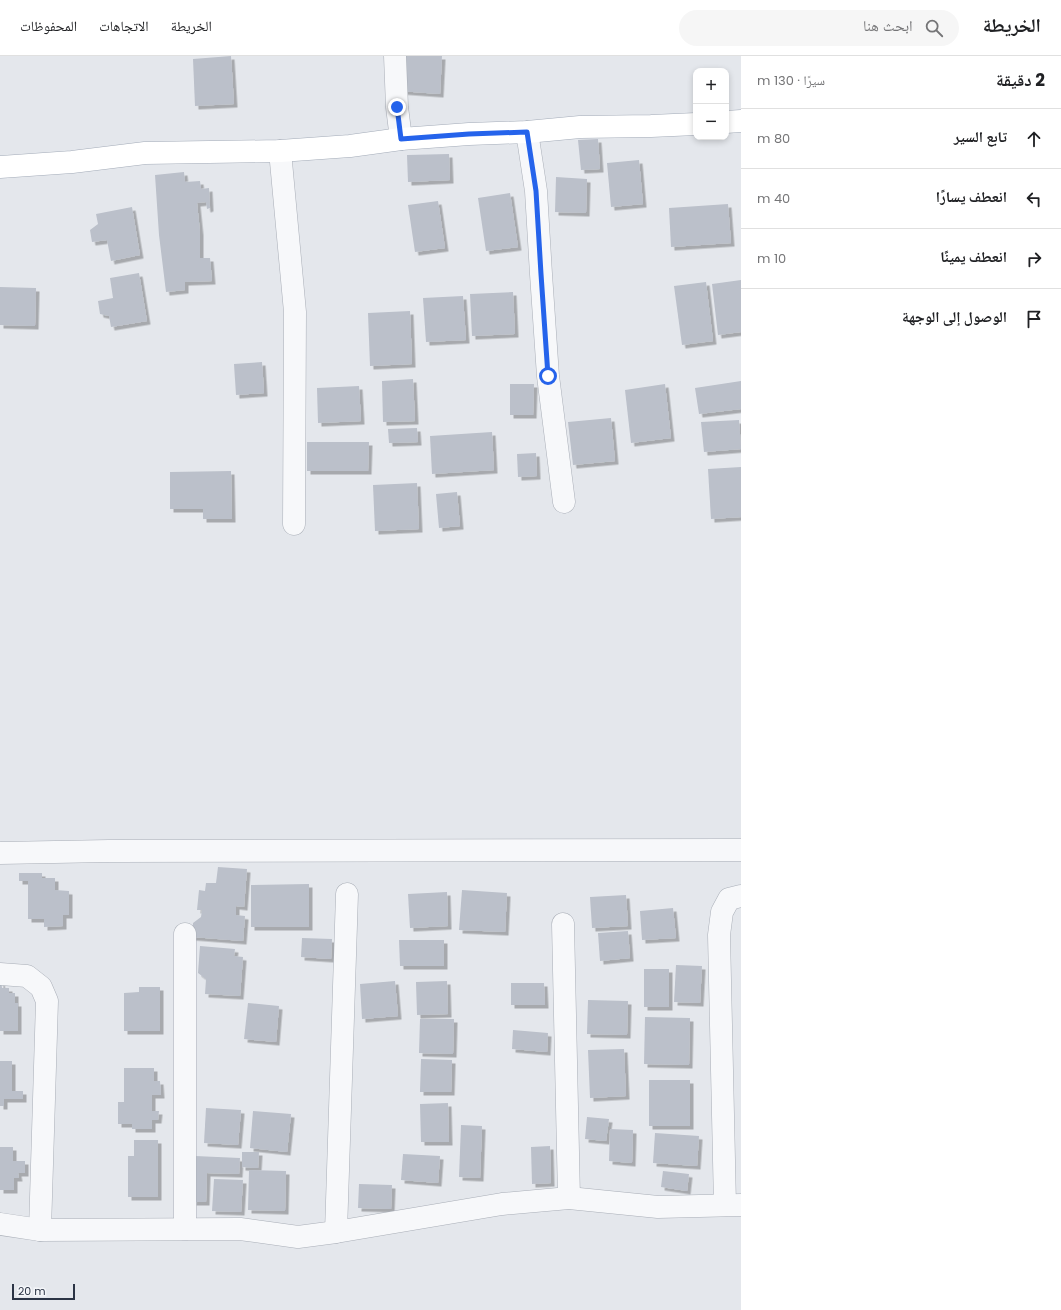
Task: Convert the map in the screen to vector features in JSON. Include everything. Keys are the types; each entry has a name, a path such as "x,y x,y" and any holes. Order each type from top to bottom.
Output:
{"main road":[{"path":"729,122 741,121"},
{"path":"0,167 72,162 145,153 280,151 350,146 401,139 469,134 527,132 580,127 693,124"}],"street":[{"path":"395,56 397,107 401,139"},
{"path":"527,132 536,191 548,376 564,502"},
{"path":"280,151 295,312 294,524"},
{"path":"0,853 117,851 741,850"},
{"path":"336,1232 347,894"},
{"path":"0,1224 40,1230 240,1229 298,1237 502,1204 569,1198 658,1207 733,1205 719,935 722,912 729,899 741,896"},
{"path":"563,924 569,1198"},
{"path":"185,934 185,1229"},
{"path":"0,974 28,976 41,987 47,1001 40,1230"}],"building":[{"path":"231,56 234,104 195,106 193,59"},
{"path":"401,56 442,56 440,94 399,91"},
{"path":"598,139 600,169 581,170 578,140"},
{"path":"449,154 450,180 408,182 407,155"},
{"path":"639,160 643,204 611,207 607,163"},
{"path":"184,172 185,182 200,181 201,189 209,188 210,208 207,209 206,202 197,203 200,232 200,258 210,258 212,281 185,282 185,290 166,292 159,235 155,175"},
{"path":"556,177 587,179 586,213 555,212"},
{"path":"510,193 518,247 486,251 478,198"},
{"path":"438,201 445,248 415,252 408,205"},
{"path":"728,204 731,243 671,247 669,208"},
{"path":"132,207 140,255 111,261 107,240 92,242 90,230 98,224 96,214"},
{"path":"139,273 147,321 111,327 109,316 100,314 98,301 113,298 110,278"},
{"path":"741,280 741,332 718,335 712,284"},
{"path":"706,282 713,341 682,345 674,286"},
{"path":"0,287 36,288 35,326 0,325"},
{"path":"513,292 515,334 472,336 470,294"},
{"path":"463,296 466,340 426,342 423,298"},
{"path":"410,311 412,364 370,366 368,313"},
{"path":"262,362 264,393 236,395 234,364"},
{"path":"413,379 415,421 383,422 382,381"},
{"path":"741,381 741,409 699,414 695,388"},
{"path":"510,384 534,384 533,415 510,415"},
{"path":"665,384 671,438 631,443 625,390"},
{"path":"359,386 361,421 318,423 317,388"},
{"path":"611,418 615,461 573,465 568,422"},
{"path":"739,420 741,449 704,452 701,422"},
{"path":"417,428 418,442 389,443 388,429"},
{"path":"492,432 494,470 432,474 430,436"},
{"path":"307,442 369,442 368,471 307,471"},
{"path":"536,453 537,476 518,477 517,454"},
{"path":"741,467 741,517 711,519 708,469"},
{"path":"231,471 232,519 203,519 203,509 170,509 170,472"},
{"path":"417,483 419,529 375,531 373,485"},
{"path":"457,492 460,526 439,528 436,494"},
{"path":"218,867 247,869 244,907 236,906 236,915 245,916 243,941 192,937 193,923 201,917 202,910 197,910 199,890 205,891 206,883 216,883"},
{"path":"19,873 42,873 42,878 55,878 55,890 69,891 69,915 63,915 63,926 44,927 44,919 28,919 28,881 19,881"},
{"path":"309,884 309,927 251,927 251,885"},
{"path":"462,890 507,893 505,932 459,930"},
{"path":"447,892 448,926 410,928 408,894"},
{"path":"626,895 628,926 592,928 590,897"},
{"path":"673,908 676,938 642,940 640,911"},
{"path":"628,931 630,958 600,961 598,933"},
{"path":"302,938 332,939 331,959 301,957"},
{"path":"399,940 444,940 444,966 400,966"},
{"path":"200,946 235,949 234,956 243,957 240,996 205,994 206,979 198,973"},
{"path":"676,965 702,966 700,1003 674,1002"},
{"path":"644,969 669,969 669,1007 644,1007"},
{"path":"0,980 2,988 9,988 9,993 15,993 15,1003 18,1003 18,1031 0,1031"},
{"path":"395,981 398,1016 362,1019 360,984"},
{"path":"447,981 448,1014 417,1015 416,982"},
{"path":"511,983 544,983 545,1005 511,1005"},
{"path":"139,987 160,987 160,1031 124,1031 124,993 139,992"},
{"path":"588,1000 628,1001 627,1035 587,1034"},
{"path":"248,1003 279,1006 276,1042 244,1039"},
{"path":"645,1017 690,1018 689,1065 644,1064"},
{"path":"420,1019 454,1019 453,1054 419,1053"},
{"path":"513,1030 548,1033 547,1052 512,1049"},
{"path":"624,1049 626,1096 590,1098 588,1050"},
{"path":"421,1059 452,1060 451,1092 420,1092"},
{"path":"0,1061 12,1061 12,1091 23,1091 23,1099 4,1099 4,1106 0,1106"},
{"path":"124,1068 154,1068 154,1081 160,1081 161,1095 152,1095 152,1111 159,1111 158,1120 152,1120 152,1129 132,1129 132,1124 118,1124 118,1102 124,1102"},
{"path":"649,1080 690,1080 690,1126 649,1126"},
{"path":"448,1103 449,1142 421,1142 420,1104"},
{"path":"206,1108 241,1110 238,1145 204,1143"},
{"path":"253,1111 291,1114 287,1152 250,1148"},
{"path":"587,1117 609,1119 606,1141 585,1139"},
{"path":"461,1125 482,1126 480,1178 459,1177"},
{"path":"610,1129 633,1130 632,1163 609,1161"},
{"path":"655,1133 699,1136 697,1166 653,1163"},
{"path":"134,1140 158,1140 158,1197 128,1197 128,1156 134,1156"},
{"path":"550,1146 551,1183 532,1184 531,1147"},
{"path":"0,1147 13,1147 13,1161 25,1161 25,1173 18,1173 19,1178 14,1178 14,1190 0,1190"},
{"path":"242,1152 259,1152 258,1168 242,1167"},
{"path":"403,1154 440,1156 438,1183 401,1180"},
{"path":"195,1156 240,1158 239,1174 207,1173 206,1202 193,1202"},
{"path":"249,1170 286,1171 285,1211 248,1210"},
{"path":"663,1171 689,1174 687,1191 661,1187"},
{"path":"214,1179 243,1180 241,1212 212,1211"},
{"path":"359,1184 392,1185 391,1209 358,1208"}],"route":[{"path":"397,107 401,139 469,134 527,132 536,191 548,376"}]}
